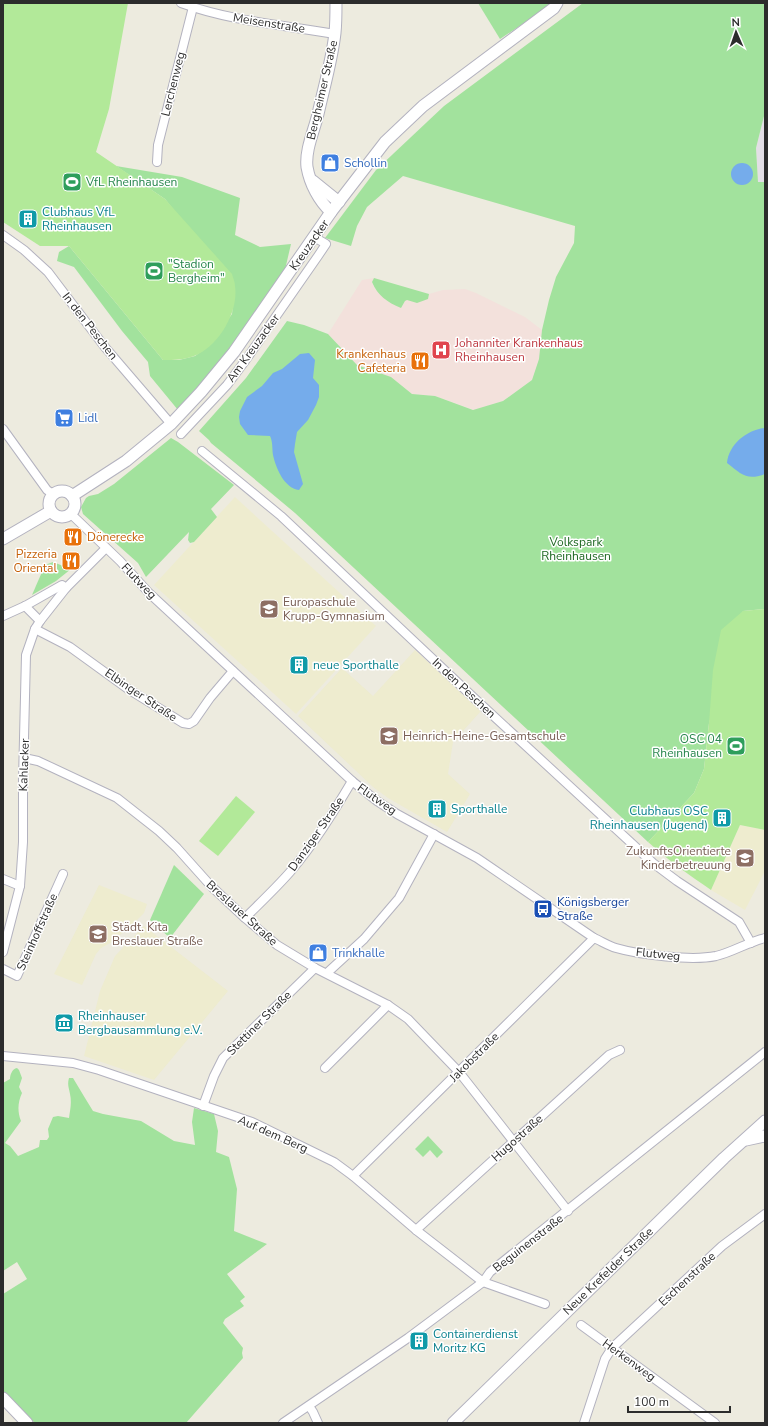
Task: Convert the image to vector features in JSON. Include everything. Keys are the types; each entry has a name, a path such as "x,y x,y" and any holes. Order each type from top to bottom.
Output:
{"street":[{"name":"Meisenstraße","path":"181,3 231,16 335,34"},
{"name":"Bergheimer Straße","path":"331,212 323,205 316,193 307,167 307,155 316,123 335,34 336,3"},
{"name":"Kreuzacker","path":"72,496 126,461 171,424 202,392 220,370 331,212 385,142 423,106 554,8 557,3"},
{"name":"Lerchenweg","path":"157,162 159,139 193,7"},
{"path":"310,177 339,202"},
{"name":"In den Peschen","path":"3,235 24,250 48,272 104,346 171,424"},
{"name":"Am Kreuzacker","path":"182,434 227,385 318,256 326,244 314,237"},
{"path":"306,248 318,256"},
{"path":"3,430 6,441 47,490 53,494 63,492 72,496 75,506 71,514 58,517 51,512 49,501 53,494"},
{"name":"In den Peschen","path":"202,451 282,516 481,704 653,863 677,881 739,922 751,943"},
{"path":"3,539 51,512"},
{"name":"Flutweg","path":"71,514 149,593 352,781 384,805 483,861 594,938 615,948 640,953 698,957 716,956 751,943"},
{"name":"Kahlacker","path":"3,952 20,886 23,842 22,817 26,655 40,621 66,588 106,548"},
{"path":"3,616 25,606 62,585 66,588"},
{"path":"25,606 40,621"},
{"name":"Elbinger Straße","path":"35,630 70,647 128,689 183,724 189,724 194,721 210,698 233,671"},
{"name":"Breslauer Straße","path":"24,758 38,761 117,798 159,831 177,848 211,886 244,918 277,945 315,968 388,1004 408,1019 459,1072 568,1211"},
{"name":"Danziger Straße","path":"244,918 302,858 325,825 352,781"},
{"path":"327,973 364,939 399,898 434,834"},
{"name":"Steinhoffstraße","path":"3,969 17,976 63,874"},
{"path":"3,879 20,886"},
{"name":"Jakobstraße","path":"354,1176 594,938"},
{"path":"751,943 765,938"},
{"name":"Stettiner Straße","path":"203,1106 214,1076 223,1058 315,968"},
{"path":"326,1068 388,1004"},
{"name":"Hugostraße","path":"416,1230 609,1055 620,1050"},
{"name":"Beguinenstraße","path":"283,1423 408,1338 483,1282 490,1272 765,1052"},
{"name":"Auf dem Berg","path":"3,1056 73,1063 110,1073 252,1122 334,1162 354,1176 416,1230 483,1282"},
{"name":"Neue Krefelder Straße","path":"453,1423 765,1121"},
{"path":"742,1142 765,1136"},
{"name":"Eschenstraße","path":"584,1423 605,1359 612,1348 722,1246 765,1214"},
{"path":"483,1282 545,1304"},
{"name":"Herkenweg","path":"581,1325 715,1423"},
{"path":"3,1398 27,1423"},
{"path":"308,1406 313,1412 318,1423"}],"shaded area":[{"path":"765,112 765,182 758,182 756,148"},
{"name":"Johanniter Krankenhaus Rheinhausen","path":"374,278 372,282 375,289 401,308 407,300 428,299 429,294 443,290 465,289 525,317 542,330 539,359 532,380 503,401 474,410 435,396 412,394 391,377 357,365 328,334 362,280"},
{"name":"Europaschule Krupp-Gymnasium","path":"235,497 376,626 296,714 154,585"},
{"name":"Heinrich-Heine-Gesamtschule","path":"415,650 481,711 453,742 448,774 470,794 447,832 388,798 373,787 298,716 342,668 373,696"},
{"name":"ZukunftsOrientierte Kinderbetreuung","path":"740,825 765,830 765,871 745,910 711,890"},
{"name":"Städt. Kita Breslauer Straße","path":"99,885 147,904 144,913 137,920 112,942 101,948 96,954 82,985 54,974"},
{"path":"144,926 228,991 154,1080 84,1056 100,991 115,956"}],"green space":[{"name":"VfL Rheinhausen","path":"3,3 128,3 109,109 96,152 165,199 232,274 235,284 234,307 219,337 203,351 186,358 163,360 69,246 40,246 3,222"},
{"path":"478,3 550,3 548,7 500,39"},
{"name":"Volkspark Rheinhausen","path":"583,3 765,3 765,112 756,148 758,182 765,182 765,609 743,611 709,723 704,769 694,793 648,842 295,513 211,443 199,431 246,378 287,321 304,325 328,334 357,365 391,377 412,394 435,396 473,410 503,401 532,380 539,359 542,330 549,300 556,277 574,243 575,226 403,176 367,207 357,226 351,246 325,238 376,170 444,106"},
{"path":"116,166 182,177 240,198 235,235 260,247 291,244 284,274 230,350 178,410 150,376 148,362 122,331 74,267 57,261 59,252 69,246 163,360 179,360 195,356 210,345 232,314 235,287 165,199"},
{"path":"374,278 429,294 428,299 417,303 407,300 401,308 387,301 380,295 372,282"},
{"path":"171,438 234,485 211,509 217,517 194,542 190,543 188,540 189,532 146,577 138,563 83,514 81,507 86,498 98,494 114,484"},
{"path":"53,562 71,569 56,581 32,595 45,565"},
{"name":"OSC 04 Rheinhausen","path":"765,609 765,830 740,825 711,890 663,855 648,842 694,793 704,769 713,670 721,630 743,611"},
{"path":"236,796 255,812 218,856 199,841"},
{"path":"174,865 204,894 170,938 150,920"},
{"path":"17,1068 22,1078 19,1087 22,1093 18,1107 21,1121 5,1143 10,1146 18,1156 39,1147 40,1140 47,1140 49,1137 48,1129 53,1117 58,1116 69,1118 71,1100 68,1085 69,1078 73,1078 93,1111 141,1121 174,1141 195,1145 192,1122 194,1108 214,1114 218,1131 216,1152 229,1157 237,1189 234,1231 267,1244 227,1274 245,1297 240,1301 244,1306 225,1319 223,1323 243,1348 243,1358 186,1423 35,1423 16,1406 3,1391 3,1294 27,1279 17,1262 3,1271 3,1083 10,1079 12,1072"},
{"path":"428,1136 443,1152 437,1158 430,1150 423,1157 415,1149"}],"water":[{"path":"742,163 746,164 752,170 752,178 746,184 742,185 738,184 732,178 731,174 732,170 738,164"},
{"path":"309,353 315,360 313,378 319,385 319,397 308,420 297,432 294,452 303,484 299,490 289,486 276,466 270,436 248,435 240,424 239,417 240,411 247,397 262,386 273,373 282,369 300,354"},
{"path":"765,428 765,474 753,477 744,475 727,463 731,450 740,439 758,429"}],"place":[{"name":"Schollin","path":"330,163"},
{"name":"VfL Rheinhausen","path":"72,182"},
{"name":"Clubhaus VfL Rheinhausen","path":"28,219"},
{"name":"\"Stadion Bergheim\"","path":"154,271"},
{"name":"Johanniter Krankenhaus Rheinhausen","path":"441,350"},
{"name":"Krankenhaus Cafeteria","path":"420,361"},
{"name":"Lidl","path":"64,418"},
{"name":"Dönerecke","path":"73,537"},
{"name":"Pizzeria Oriental","path":"71,561"},
{"name":"Europaschule Krupp-Gymnasium","path":"269,609"},
{"name":"neue Sporthalle","path":"299,665"},
{"name":"Heinrich-Heine-Gesamtschule","path":"389,736"},
{"name":"OSC 04 Rheinhausen","path":"736,746"},
{"name":"Sporthalle","path":"437,809"},
{"name":"Clubhaus OSC Rheinhausen (Jugend)","path":"722,818"},
{"name":"ZukunftsOrientierte Kinderbetreuung","path":"745,858"},
{"name":"Königsberger Straße","path":"543,909"},
{"name":"Städt. Kita Breslauer Straße","path":"98,934"},
{"name":"Trinkhalle","path":"318,953"},
{"name":"Rheinhauser Bergbausammlung e.V.","path":"64,1023"},
{"name":"Containerdienst Moritz KG","path":"419,1341"}]}
